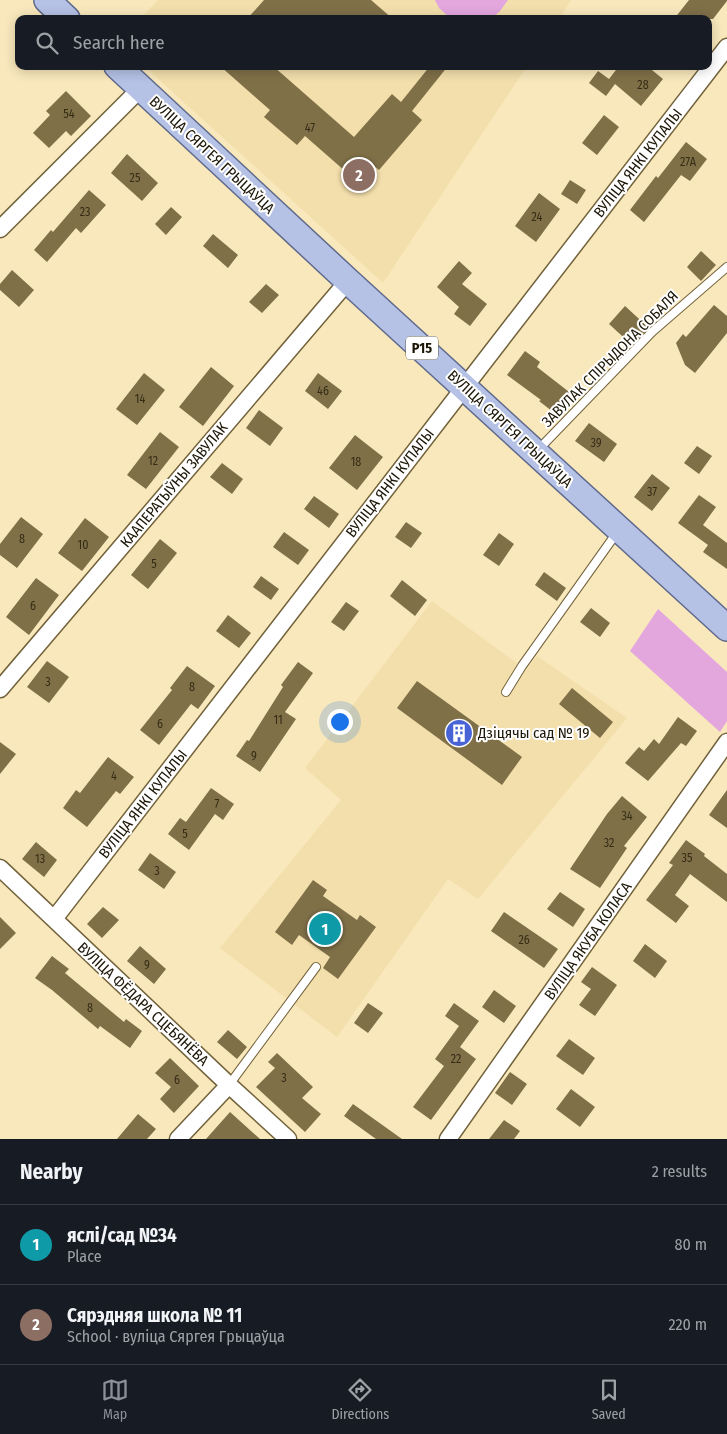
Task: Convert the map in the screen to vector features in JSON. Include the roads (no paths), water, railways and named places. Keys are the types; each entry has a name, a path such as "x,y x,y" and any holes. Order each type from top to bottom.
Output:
{"main road":[{"path":"47,0 63,15"},
{"name":"ВУЛІЦА СЯРГЕЯ ГРЫЦАЎЦА","path":"121,70 348,281 727,628"}],"street":[{"name":"ВУЛІЦА ЯНКІ КУПАЛЫ","path":"712,66 727,47"},
{"name":"ВУЛІЦА ЯНКІ КУПАЛЫ","path":"54,919 709,70"},
{"path":"0,229 141,88"},
{"name":"КААПЕРАТЫЎНЫ ЗАВУЛАК","path":"0,689 348,281"},
{"name":"ВУЛІЦА ЯКУБА КОЛАСА","path":"448,1139 727,742"},
{"name":"ВУЛІЦА ФЁДАРА СЦЕБЯНЁВА","path":"0,868 288,1139"},
{"path":"178,1139 229,1085"}],"lane":[{"name":"ЗАВУЛАК СПІРЫДОНА СОБАЛЯ","path":"536,452 652,332 727,267"},
{"path":"506,692 522,666 619,529"},
{"path":"229,1085 316,967"}],"place":[{"name":"Сярэдняя школа № 11","path":"359,175"},
{"name":"Дзіцячы сад № 19","path":"459,733"},
{"name":"яслі/сад №34","path":"325,929"}]}
